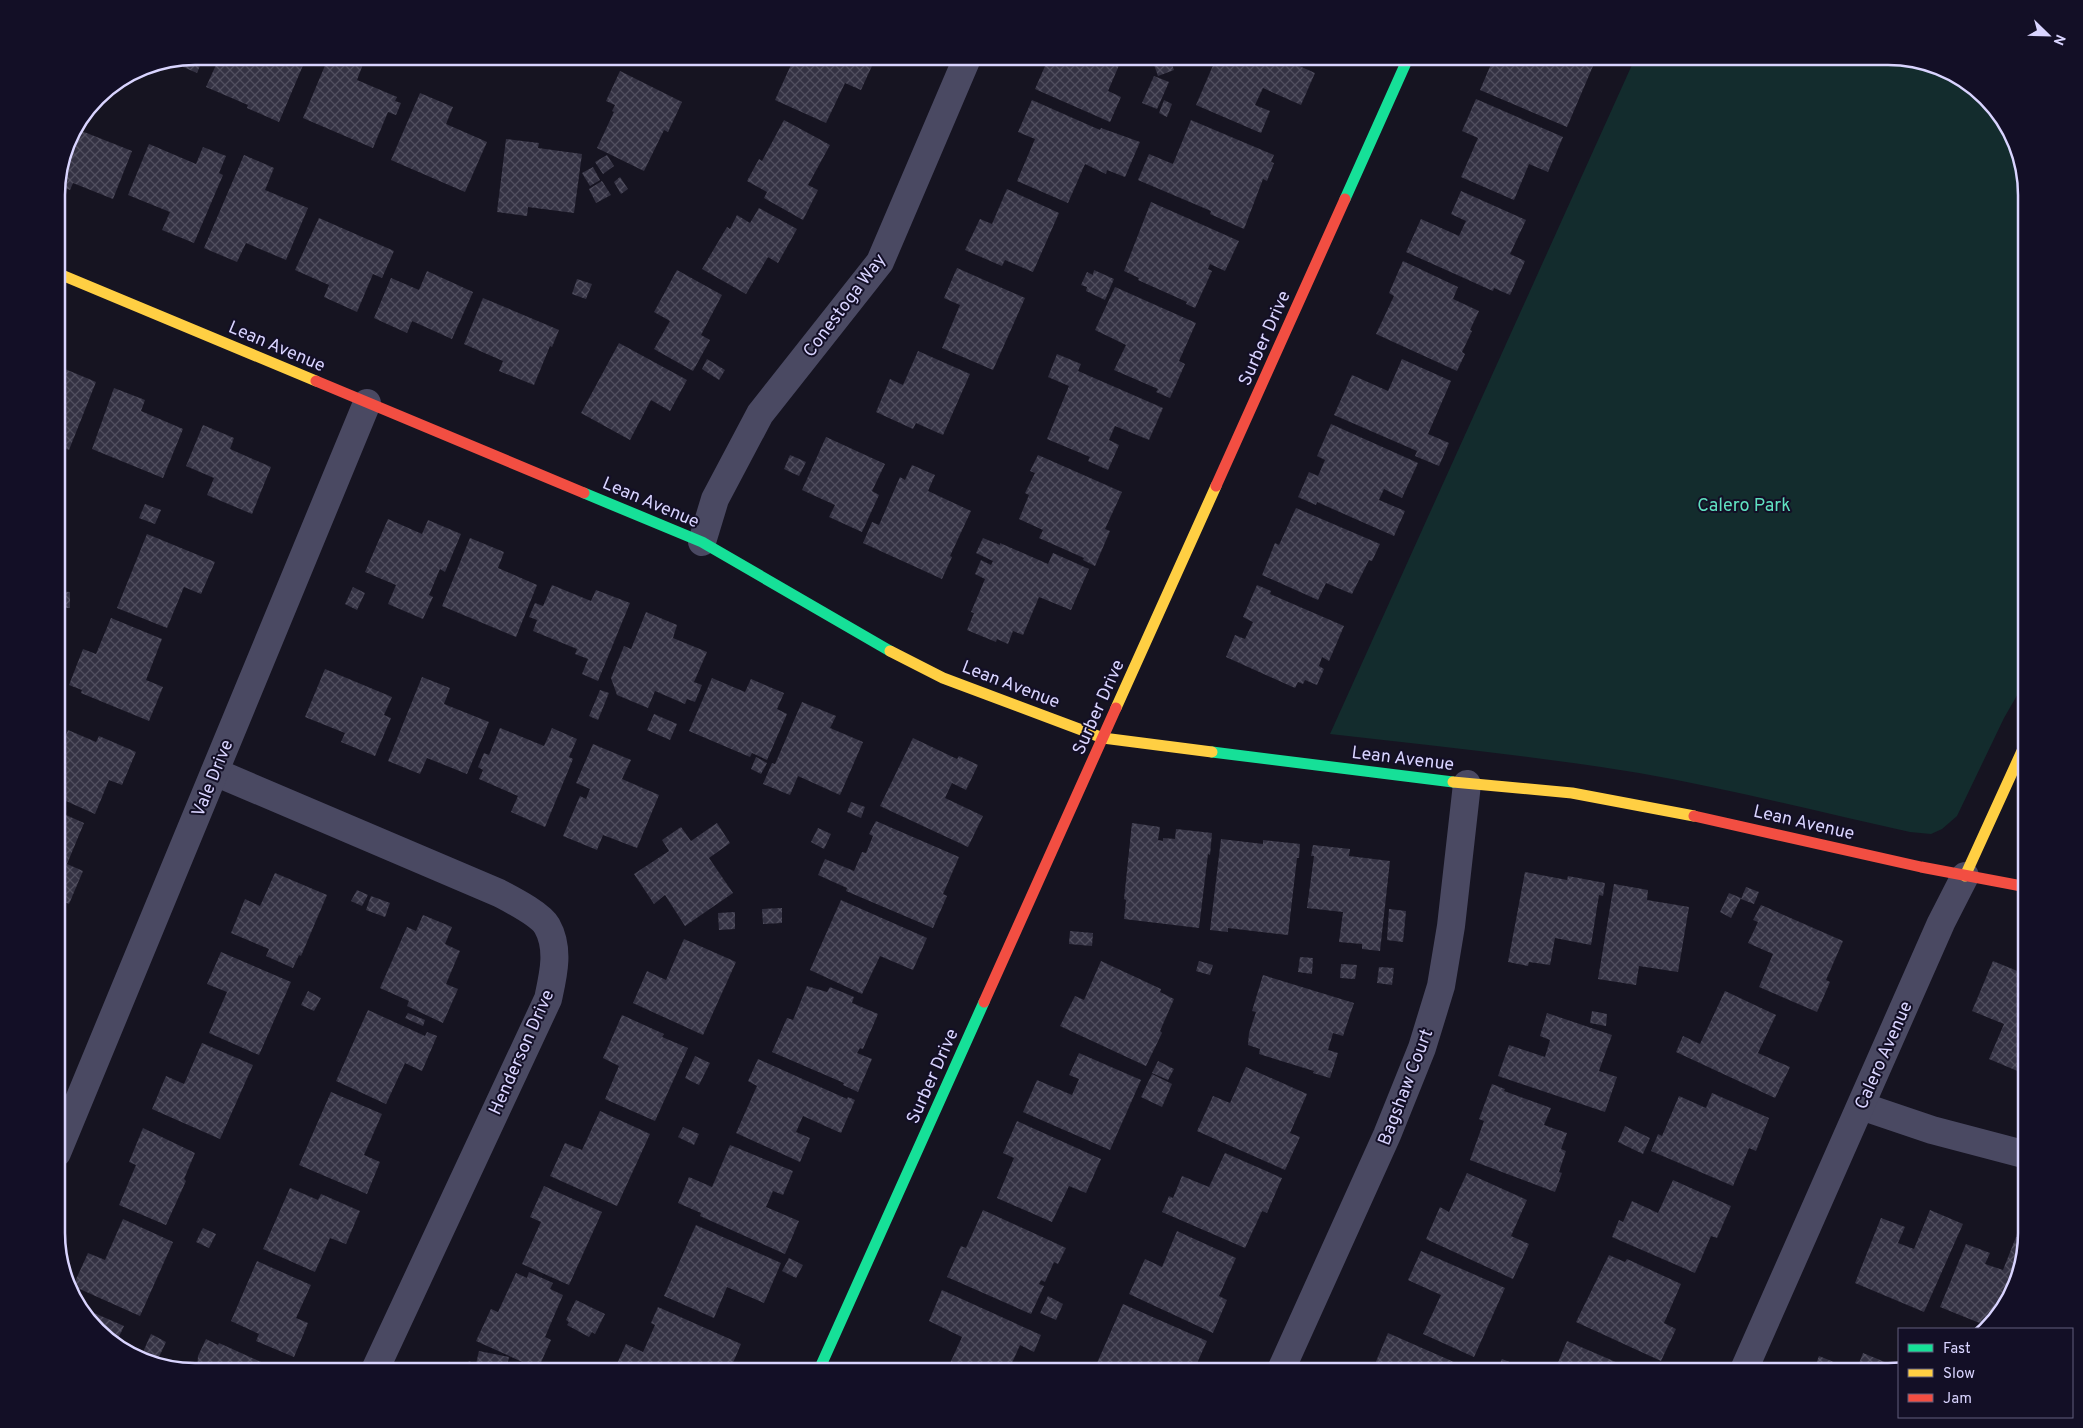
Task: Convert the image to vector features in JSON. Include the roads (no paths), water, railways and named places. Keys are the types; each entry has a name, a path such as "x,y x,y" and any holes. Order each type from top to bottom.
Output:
{"street":[{"name":"Conestoga Way","path":"702,542 715,499 760,414 880,262 964,65"},
{"name":"Surber Drive","path":"822,1363 1405,65"},
{"name":"Lean Avenue","path":"65,277 702,542 868,640 943,678 1104,738 1467,784 1572,794 1665,809 1965,876 2018,885"},
{"name":"Vale Drive","path":"65,1131 367,403"},
{"name":"Calero Avenue","path":"1747,1363 1941,923 1965,876 2018,760"},
{"name":"Henderson Drive","path":"215,772 499,893 531,912 547,925 555,949 554,972 548,1000 378,1363"},
{"name":"Bagshaw Court","path":"1284,1363 1387,1134 1422,1048 1441,986 1467,784"},
{"path":"1861,1106 1932,1130 2018,1153"}],"park label":[{"name":"Calero Park","path":"1744,505"}]}
